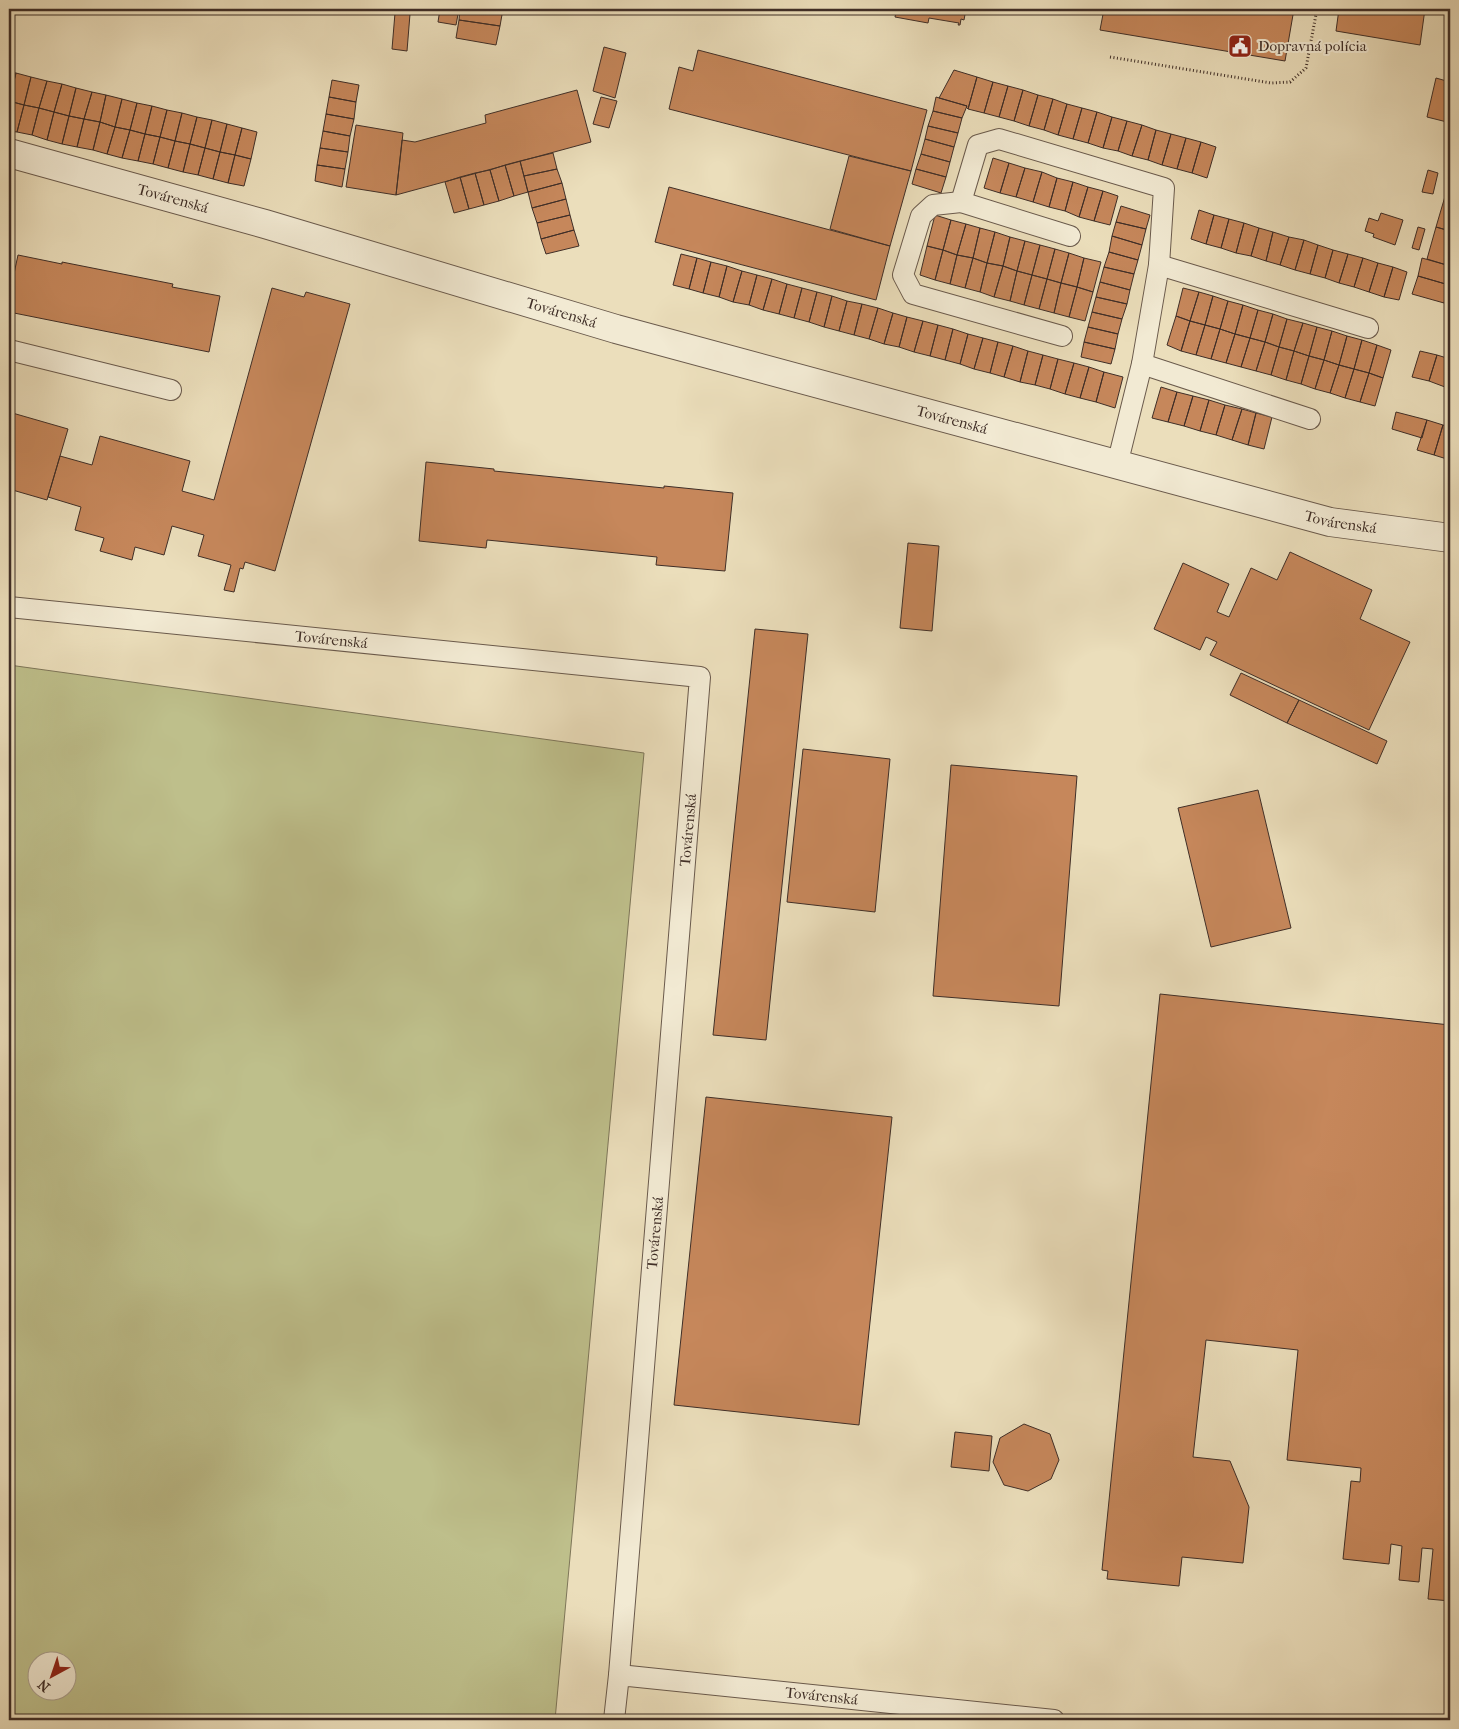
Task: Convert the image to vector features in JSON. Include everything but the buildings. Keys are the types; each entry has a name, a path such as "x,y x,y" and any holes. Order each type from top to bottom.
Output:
{"street":[{"name":"Továrenská","path":"9,153 265,224 616,329 1330,522 1450,538"}],"lane":[{"path":"961,202 978,145 999,139 1164,188 1159,265 1142,364 1117,465"},
{"path":"1062,336 913,294 903,275 921,216 933,205 961,202 1070,236"},
{"path":"1159,265 1368,328"},
{"path":"9,350 171,390"},
{"path":"1142,364 1310,419"},
{"name":"Továrenská","path":"9,607 700,677 614,1720"},
{"name":"Továrenská","path":"619,1675 1054,1720"}],"path":[{"path":"1110,57 1271,84 1290,82 1306,68 1317,9"}],"green space":[{"path":"9,665 644,753 555,1720 9,1720"}],"place":[{"name":"Dopravná polícia","path":"1240,46"}]}
